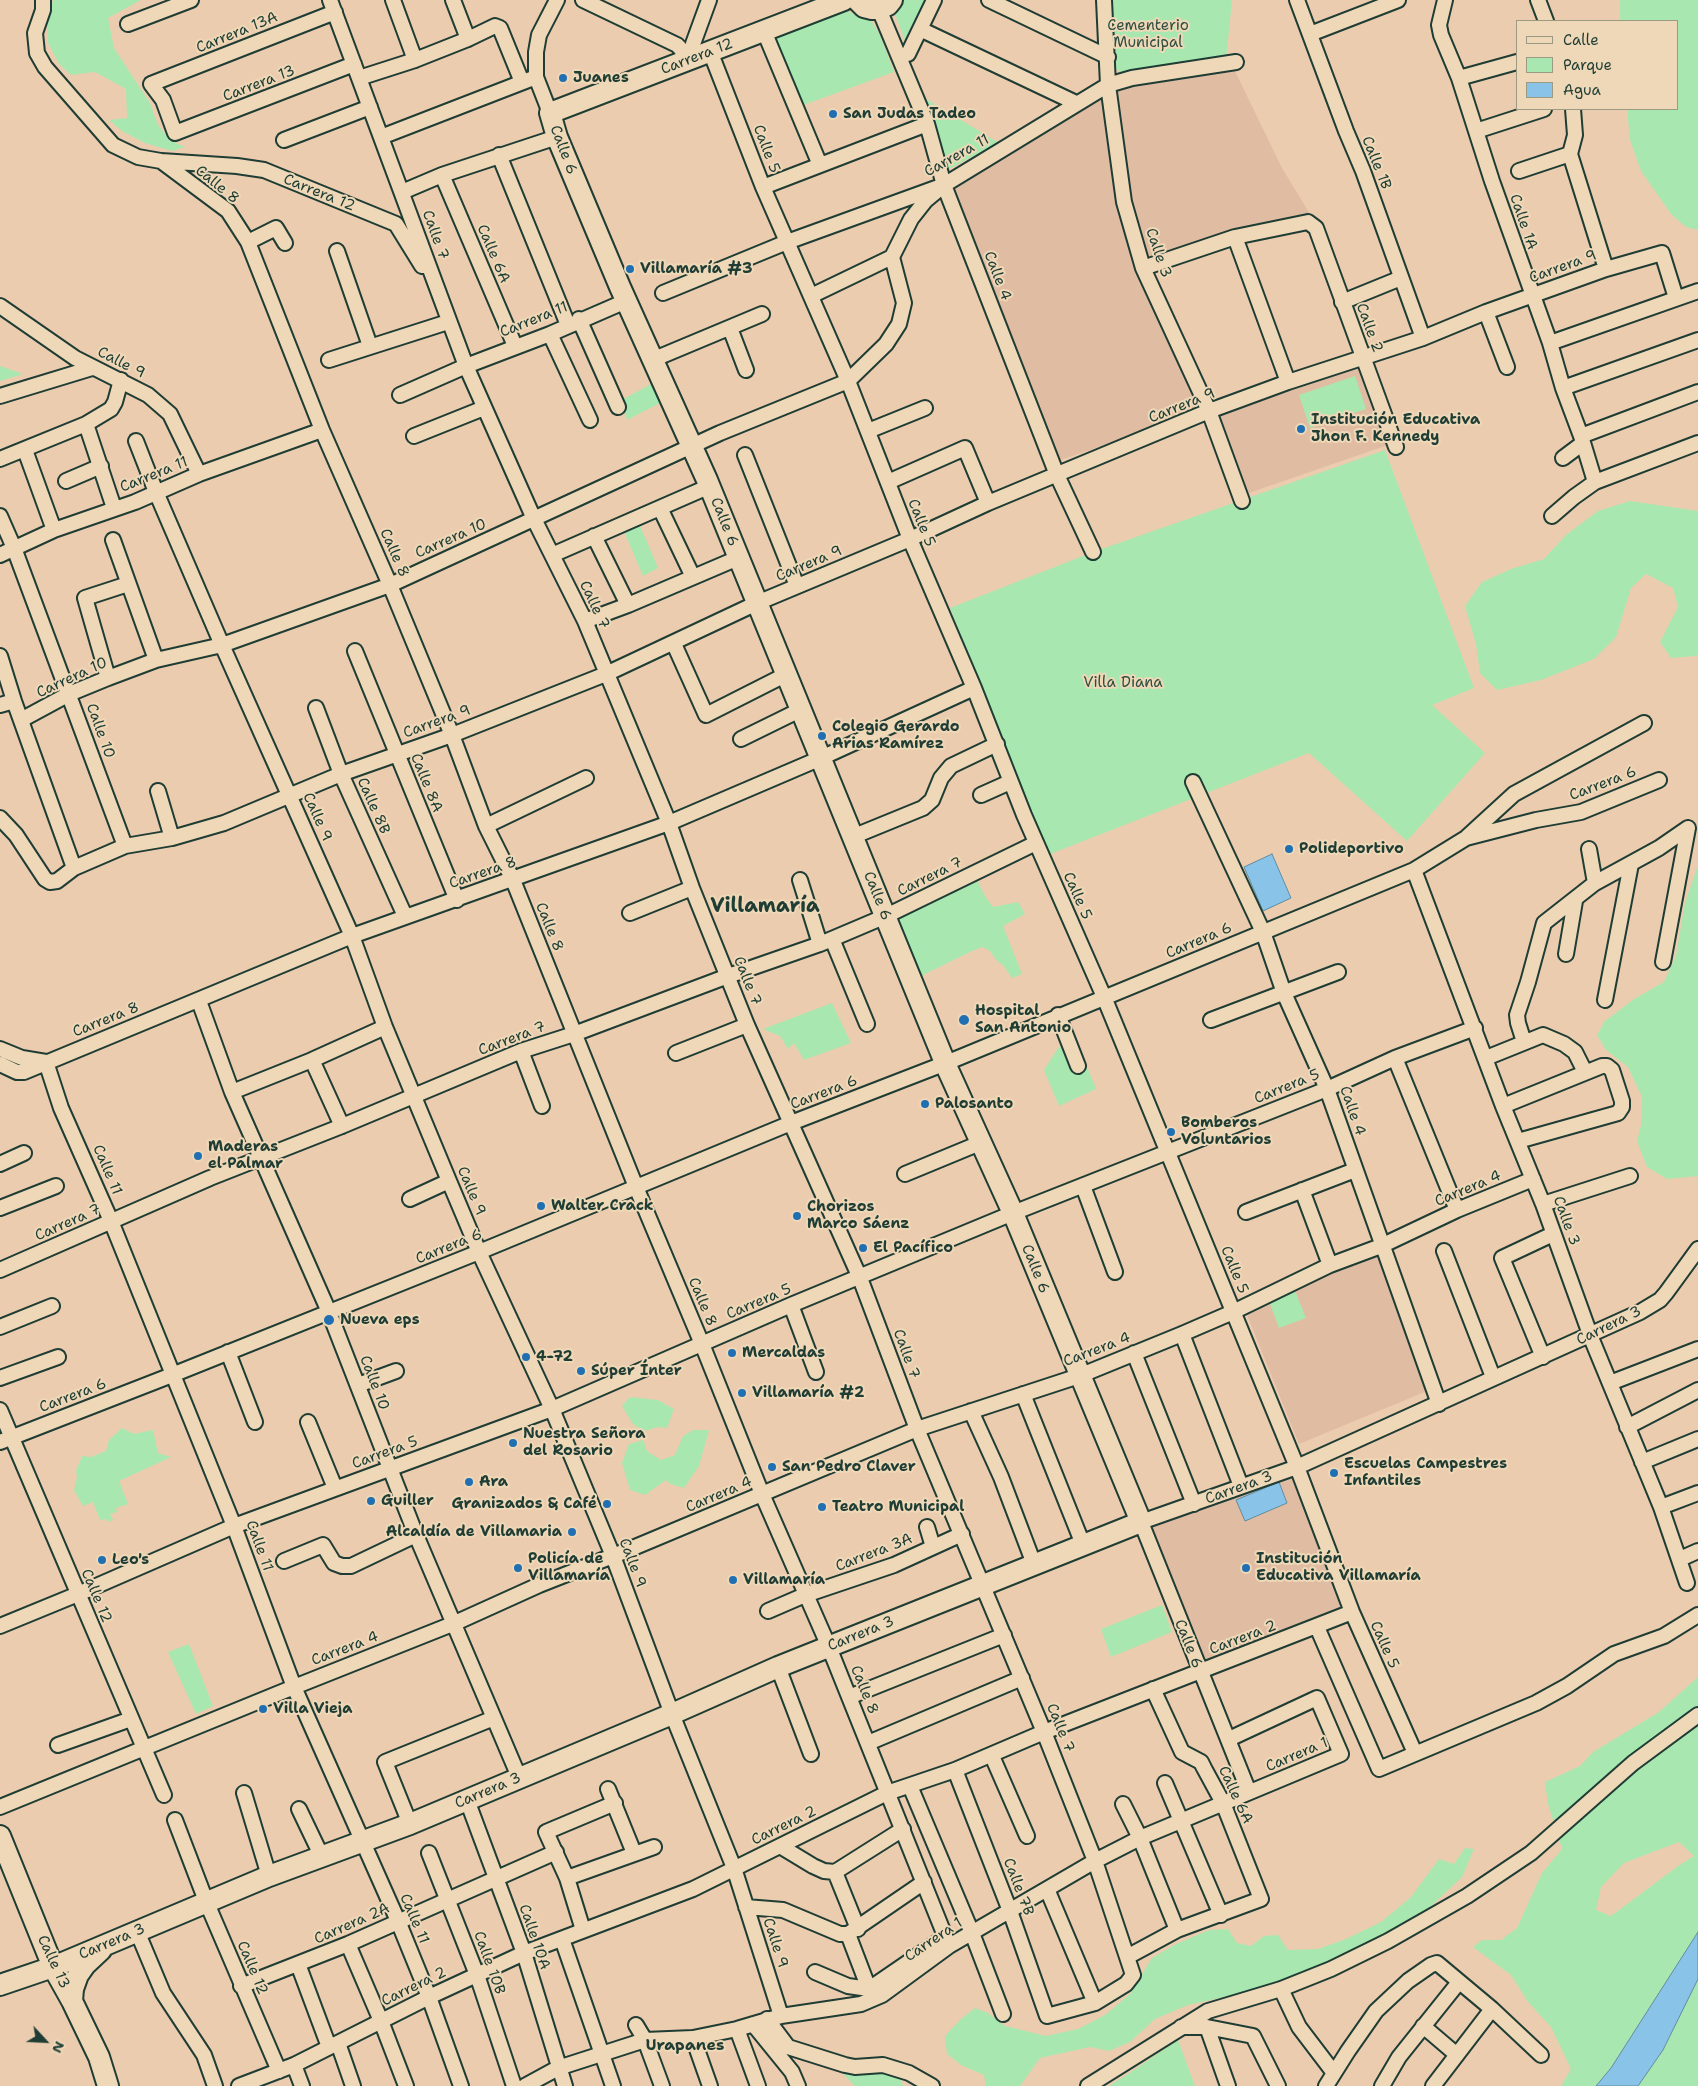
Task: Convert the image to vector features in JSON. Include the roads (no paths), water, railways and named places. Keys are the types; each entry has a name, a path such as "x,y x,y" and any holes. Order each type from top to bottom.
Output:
{"main road":[{"name":"Carrera 12","path":"550,114 844,0"},
{"path":"857,0 864,7 872,10 886,4"},
{"name":"Calle 6","path":"550,114 557,137 626,301 710,486 785,675 822,758 852,836 946,1063 1013,1213 1078,1376 1141,1522"},
{"name":"Carrera 3","path":"0,1985 53,1967 321,1855 363,1842 410,1824 672,1714 778,1667 1034,1564 1084,1547 1141,1522"},
{"name":"Calle 13","path":"0,1836 53,1967 72,2001 99,2058 108,2086"},
{"path":"72,2001 73,1989 78,1975 85,1965 108,1944"}],"street":[{"name":"Calle 8","path":"43,0 43,10 35,32 37,53 45,67 113,145 138,157 161,161 228,210 248,242 322,430 390,584 452,735 486,826 513,880 636,1187 762,1494 829,1647 947,1941"},
{"path":"128,24 191,0"},
{"path":"393,0 415,60"},
{"path":"453,0 468,40"},
{"name":"Calle 6","path":"550,114 536,77 536,52 539,35 557,0"},
{"path":"583,0 677,45 697,57"},
{"name":"Calle 5","path":"709,0 692,44 697,57 763,187 848,381 910,539 997,744 1010,782 1104,997 1297,1467 1352,1612 1414,1753"},
{"path":"908,54 934,0"},
{"path":"989,0 1108,57"},
{"name":"Calle 3","path":"1104,0 1108,85 1124,202 1143,268 1209,412 1242,501"},
{"name":"Calle 1B","path":"1297,0 1423,338"},
{"path":"1310,34 1398,0"},
{"name":"Calle 1A","path":"1445,0 1439,25 1441,36 1459,78 1532,296 1550,343 1595,482"},
{"path":"1538,0 1546,20"},
{"name":"Calle 4","path":"886,4 927,124 944,185 1057,475 1093,552"},
{"name":"Calle 7","path":"333,6 448,322 466,366 534,519 584,621 669,824 692,888 747,1025 860,1278 917,1429 1022,1678 1095,1860 1133,1975 1126,1984 1095,2003"},
{"name":"Carrera 13A","path":"175,133 163,100 151,84 333,6"},
{"path":"359,78 468,40 495,26 500,28 522,82"},
{"path":"920,29 1076,103"},
{"path":"764,31 820,166"},
{"name":"Carrera 11","path":"663,293 787,242 944,185 1108,85 1132,78 1236,62"},
{"path":"1459,78 1516,62"},
{"name":"Carrera 13","path":"175,133 354,64"},
{"path":"381,137 536,77"},
{"path":"284,140 370,107"},
{"path":"1476,130 1541,110"},
{"path":"1573,110 1575,135 1570,154 1606,269"},
{"path":"763,187 927,124"},
{"path":"402,192 442,175 557,137"},
{"path":"1519,171 1570,154"},
{"path":"499,155 574,322 618,407"},
{"name":"Carrera 12","path":"161,161 237,166 264,170 396,224 438,292"},
{"name":"Calle 6A","path":"442,175 515,346"},
{"path":"811,296 892,257 911,219 926,200 944,185"},
{"name":"Calle 2","path":"1235,237 1308,222 1316,228 1396,447"},
{"path":"248,242 276,228 284,243"},
{"path":"1143,268 1235,237 1288,382"},
{"path":"337,251 370,346"},
{"name":"Carrera 9","path":"0,818 16,835 45,879 50,882 57,881 74,868 125,846 172,838 224,823 341,774 396,753 452,735 606,674 674,644 757,603 910,539 988,503 1209,412 1288,382 1423,338 1486,312 1606,269 1662,253 1676,298"},
{"name":"Carrera 10","path":"21,720 69,694 156,660 222,645 390,584 692,445 848,381 886,344 899,324 904,303 892,257"},
{"path":"1342,302 1401,278"},
{"path":"1550,343 1698,291"},
{"name":"Carrera 11","path":"400,395 626,301"},
{"name":"Calle 9","path":"0,306 75,358 148,395 170,414 199,474"},
{"path":"1486,312 1507,367"},
{"path":"652,360 762,314"},
{"path":"329,360 448,322"},
{"path":"730,328 746,370"},
{"path":"550,334 590,420"},
{"path":"1563,388 1698,340"},
{"path":"0,396 92,368"},
{"path":"0,459 86,424 110,409 115,402 121,380"},
{"path":"1563,458 1582,439 1698,392"},
{"path":"414,436 484,408"},
{"path":"868,431 924,408"},
{"path":"86,424 114,508"},
{"name":"Carrera 11","path":"0,555 54,530 199,474 322,430"},
{"name":"Calle 9","path":"136,441 222,645 352,936 385,1027 449,1181 552,1409 613,1556 672,1714 734,1868 781,2016"},
{"path":"1552,516 1595,482 1698,443"},
{"path":"888,482 965,448 988,503"},
{"path":"25,450 54,530"},
{"path":"745,455 797,586"},
{"path":"66,481 101,466"},
{"path":"552,555 710,486"},
{"path":"660,508 693,578"},
{"name":"Calle 10","path":"0,516 14,548 125,846"},
{"path":"594,536 628,605"},
{"path":"113,540 156,660"},
{"path":"584,621 628,605 738,558"},
{"path":"108,678 85,598 128,584"},
{"path":"674,644 706,715 785,675"},
{"name":"Calle 8A","path":"355,651 456,900"},
{"path":"0,656 14,701 74,868"},
{"name":"Carrera 8","path":"0,1064 17,1072 24,1072 352,936 669,824 822,758 974,688"},
{"path":"0,705 14,701"},
{"name":"Calle 8B","path":"316,708 341,774 405,916"},
{"path":"741,739 800,710"},
{"path":"1466,838 1514,794 1644,723"},
{"path":"852,836 923,808 932,800 941,778 952,766 997,744"},
{"path":"486,826 586,778"},
{"name":"Carrera 6","path":"6,1440 480,1252 791,1123 946,1063 1058,1015 1414,870 1466,838 1536,820 1581,812 1659,780"},
{"path":"981,795 1010,782"},
{"name":"Calle 4","path":"1193,782 1263,932 1284,993 1326,1088 1439,1404"},
{"path":"158,790 172,838"},
{"path":"1524,1042 1517,1015 1544,923 1575,901 1595,883 1659,848 1688,828 1662,962"},
{"name":"Carrera 7","path":"0,1270 260,1157 342,1126 521,1052 826,942 886,916 1036,844"},
{"path":"1590,849 1595,883"},
{"path":"1605,1000 1630,864"},
{"name":"Calle 3","path":"1414,870 1503,1106 1543,1204 1590,1336 1661,1507 1687,1583"},
{"path":"800,880 826,942 867,1024"},
{"path":"630,913 692,888"},
{"path":"1566,954 1575,901"},
{"path":"1211,1020 1338,972"},
{"name":"Calle 10","path":"198,1001 232,1092 329,1312 416,1535 519,1777"},
{"path":"1058,1015 1078,1066"},
{"path":"676,1053 747,1025"},
{"path":"232,1092 312,1060 385,1027"},
{"name":"Carrera 5","path":"0,1626 234,1526 552,1409 790,1305 860,1278 1013,1213 1326,1088 1395,1058 1475,1028"},
{"path":"1486,1058 1544,1035 1564,1044 1575,1052 1586,1072"},
{"path":"0,1049 22,1058 46,1062"},
{"path":"521,1052 542,1106"},
{"path":"1395,1058 1457,1210"},
{"path":"312,1060 342,1126"},
{"name":"Calle 11","path":"46,1062 61,1108 111,1221 234,1526 294,1687 398,1922 429,1997 461,2086"},
{"path":"1503,1106 1602,1066 1607,1066 1612,1070 1622,1100 1622,1107 1618,1113 1518,1141"},
{"path":"905,1174 980,1142"},
{"path":"0,1164 24,1153"},
{"path":"1246,1212 1355,1170"},
{"path":"1543,1204 1630,1176"},
{"name":"Carrera 4","path":"0,1807 455,1623 539,1585 917,1429 1078,1376 1182,1334 1330,1266 1381,1246 1457,1210 1533,1179"},
{"path":"410,1199 449,1181"},
{"path":"0,1208 56,1186"},
{"path":"1082,1186 1115,1272"},
{"path":"1302,1190 1330,1266"},
{"path":"1544,1357 1502,1258 1553,1234"},
{"name":"Carrera 3","path":"1141,1522 1297,1467 1640,1312 1660,1300 1698,1249"},
{"path":"1444,1251 1493,1377"},
{"path":"790,1305 816,1372"},
{"path":"0,1327 52,1306"},
{"path":"1182,1334 1242,1486"},
{"path":"1610,1383 1698,1349"},
{"path":"228,1352 255,1422"},
{"path":"1134,1353 1194,1504"},
{"path":"0,1378 58,1357"},
{"path":"358,1385 396,1371"},
{"path":"1627,1427 1698,1390"},
{"path":"1023,1394 1084,1547"},
{"name":"Calle 12","path":"0,1410 6,1440 78,1594 164,1795"},
{"path":"971,1411 1001,1477 1034,1564"},
{"path":"308,1422 335,1488"},
{"path":"1642,1462 1698,1439"},
{"path":"1661,1507 1698,1493"},
{"name":"Calle 6","path":"1141,1522 1199,1672 1229,1739 1249,1792"},
{"path":"927,1527 934,1547"},
{"name":"Carrera 3A","path":"768,1611 892,1560 934,1547 962,1534"},
{"path":"284,1561 322,1545 334,1563 342,1566 351,1566 416,1535"},
{"path":"1680,1559 1698,1551"},
{"name":"Carrera 2","path":"239,2086 294,2065 429,1997 524,1954 693,1889 887,1793 992,1756 1044,1732 1352,1612"},
{"path":"1317,1627 1380,1769 1536,1703 1567,1686 1614,1654 1664,1636 1698,1615"},
{"path":"849,1697 1004,1635"},
{"path":"778,1667 811,1754"},
{"path":"868,1743 1022,1678"},
{"name":"Calle 6A","path":"1152,1689 1182,1752 1200,1762 1222,1803 1261,1899 1221,1915"},
{"name":"Carrera 1","path":"869,1989 947,1941 972,1933 1095,1860 1140,1838 1341,1754 1317,1698 1229,1739"},
{"path":"1088,2086 1208,2011 1281,1989 1331,1969 1388,1941 1467,1896 1530,1853 1633,1763 1698,1715"},
{"path":"410,1824 386,1762 494,1718"},
{"path":"58,1745 131,1719"},
{"path":"992,1756 1027,1836"},
{"name":"Calle 7B","path":"955,1770 1010,1911 1047,2016 1095,2003"},
{"path":"1127,1957 1177,1930 1221,1915 1165,1783"},
{"path":"910,1786 972,1933 1003,2014"},
{"path":"608,1789 634,1853"},
{"path":"244,1793 269,1876"},
{"name":"Calle 10A","path":"468,1800 524,1954 565,2086"},
{"path":"583,1930 567,1878 546,1832 614,1803"},
{"path":"1123,1804 1140,1838 1177,1930"},
{"path":"299,1809 321,1855"},
{"name":"Calle 12","path":"175,1820 206,1902 279,2071"},
{"path":"780,1846 813,1866 824,1871 835,1872 903,1829"},
{"path":"567,1878 654,1847"},
{"name":"Carrera 2A","path":"241,1986 348,1944 556,1852"},
{"name":"Calle 10B","path":"429,1853 477,1975 514,2086"},
{"path":"815,1972 848,1986 869,1989 835,1872"},
{"path":"746,1907 783,1910 840,1934 853,1932 890,1904 924,1882"},
{"path":"1047,1889 1095,2003"},
{"path":"137,1931 163,1993 204,2055 215,2086"},
{"path":"562,1939 613,2086"},
{"name":"Carrera 1","path":"524,2086 558,2068 645,2040 693,2038 737,2029 781,2016 861,2004 882,1995 947,1941"},
{"path":"348,1944 406,2086"},
{"path":"1326,2086 1376,2011 1408,1981 1437,1963 1492,2009 1541,2055"},
{"path":"298,1964 353,2086"},
{"path":"1382,2086 1399,2057 1458,1982"},
{"path":"1281,1989 1299,2027 1334,2073"},
{"path":"1433,2086 1492,2009"},
{"path":"767,2019 788,2047 855,2067 883,2065 909,2073 932,2086"},
{"path":"636,2024 645,2040 662,2086"},
{"path":"753,2024 792,2072 798,2086"},
{"path":"1423,2026 1457,2055"},
{"path":"1181,2028 1207,2027 1253,2036 1278,2086"},
{"path":"1207,2027 1228,2086"},
{"path":"737,2029 758,2086"},
{"path":"693,2038 710,2086"},
{"path":"294,2065 302,2086"}],"water":[{"path":"1272,854 1291,898 1263,911 1244,867"},
{"path":"1279,1482 1287,1503 1245,1521 1236,1500"},
{"path":"1698,1932 1698,1979 1663,2050 1638,2086 1596,2086 1611,2068"}],"place":[{"name":"Juanes","path":"563,78"},
{"name":"San Judas Tadeo","path":"833,114"},
{"name":"Villamaría #3","path":"630,269"},
{"name":"Institución Educativa Jhon F. Kennedy","path":"1301,429"},
{"name":"Colegio Gerardo Arias Ramírez","path":"822,736"},
{"name":"Polideportivo","path":"1289,849"},
{"name":"Hospital San Antonio","path":"964,1020"},
{"name":"Palosanto","path":"925,1104"},
{"name":"Bomberos Voluntarios","path":"1171,1132"},
{"name":"Maderas el Palmar","path":"198,1156"},
{"name":"Walter Crack","path":"541,1206"},
{"name":"Chorizos Marco Sáenz","path":"797,1216"},
{"name":"El Pacífico","path":"863,1248"},
{"name":"Nueva eps","path":"329,1320"},
{"name":"Mercaldas","path":"732,1353"},
{"name":"4-72","path":"526,1357"},
{"name":"Súper Ínter","path":"581,1371"},
{"name":"Villamaría #2","path":"742,1393"},
{"name":"Nuestra Señora del Rosario","path":"513,1443"},
{"name":"San Pedro Claver","path":"772,1467"},
{"name":"Escuelas Campestres Infantiles","path":"1334,1473"},
{"name":"Ara","path":"469,1482"},
{"name":"Guiller","path":"371,1501"},
{"name":"Granizados & Café","path":"607,1504"},
{"name":"Teatro Municipal","path":"822,1507"},
{"name":"Alcaldía de Villamaria","path":"572,1532"},
{"name":"Leo's","path":"102,1560"},
{"name":"Policía de Villamaría","path":"518,1568"},
{"name":"Institución Educativa Villamaría","path":"1246,1568"},
{"name":"Villamaría","path":"733,1580"},
{"name":"Villa Vieja","path":"263,1709"}],"district":[{"name":"Villamaría","path":"765,907"},
{"name":"Urapanes","path":"685,2046"}],"park label":[{"name":"Cementerio Municipal","path":"1148,34"},
{"name":"Villa Diana","path":"1123,683"}]}
